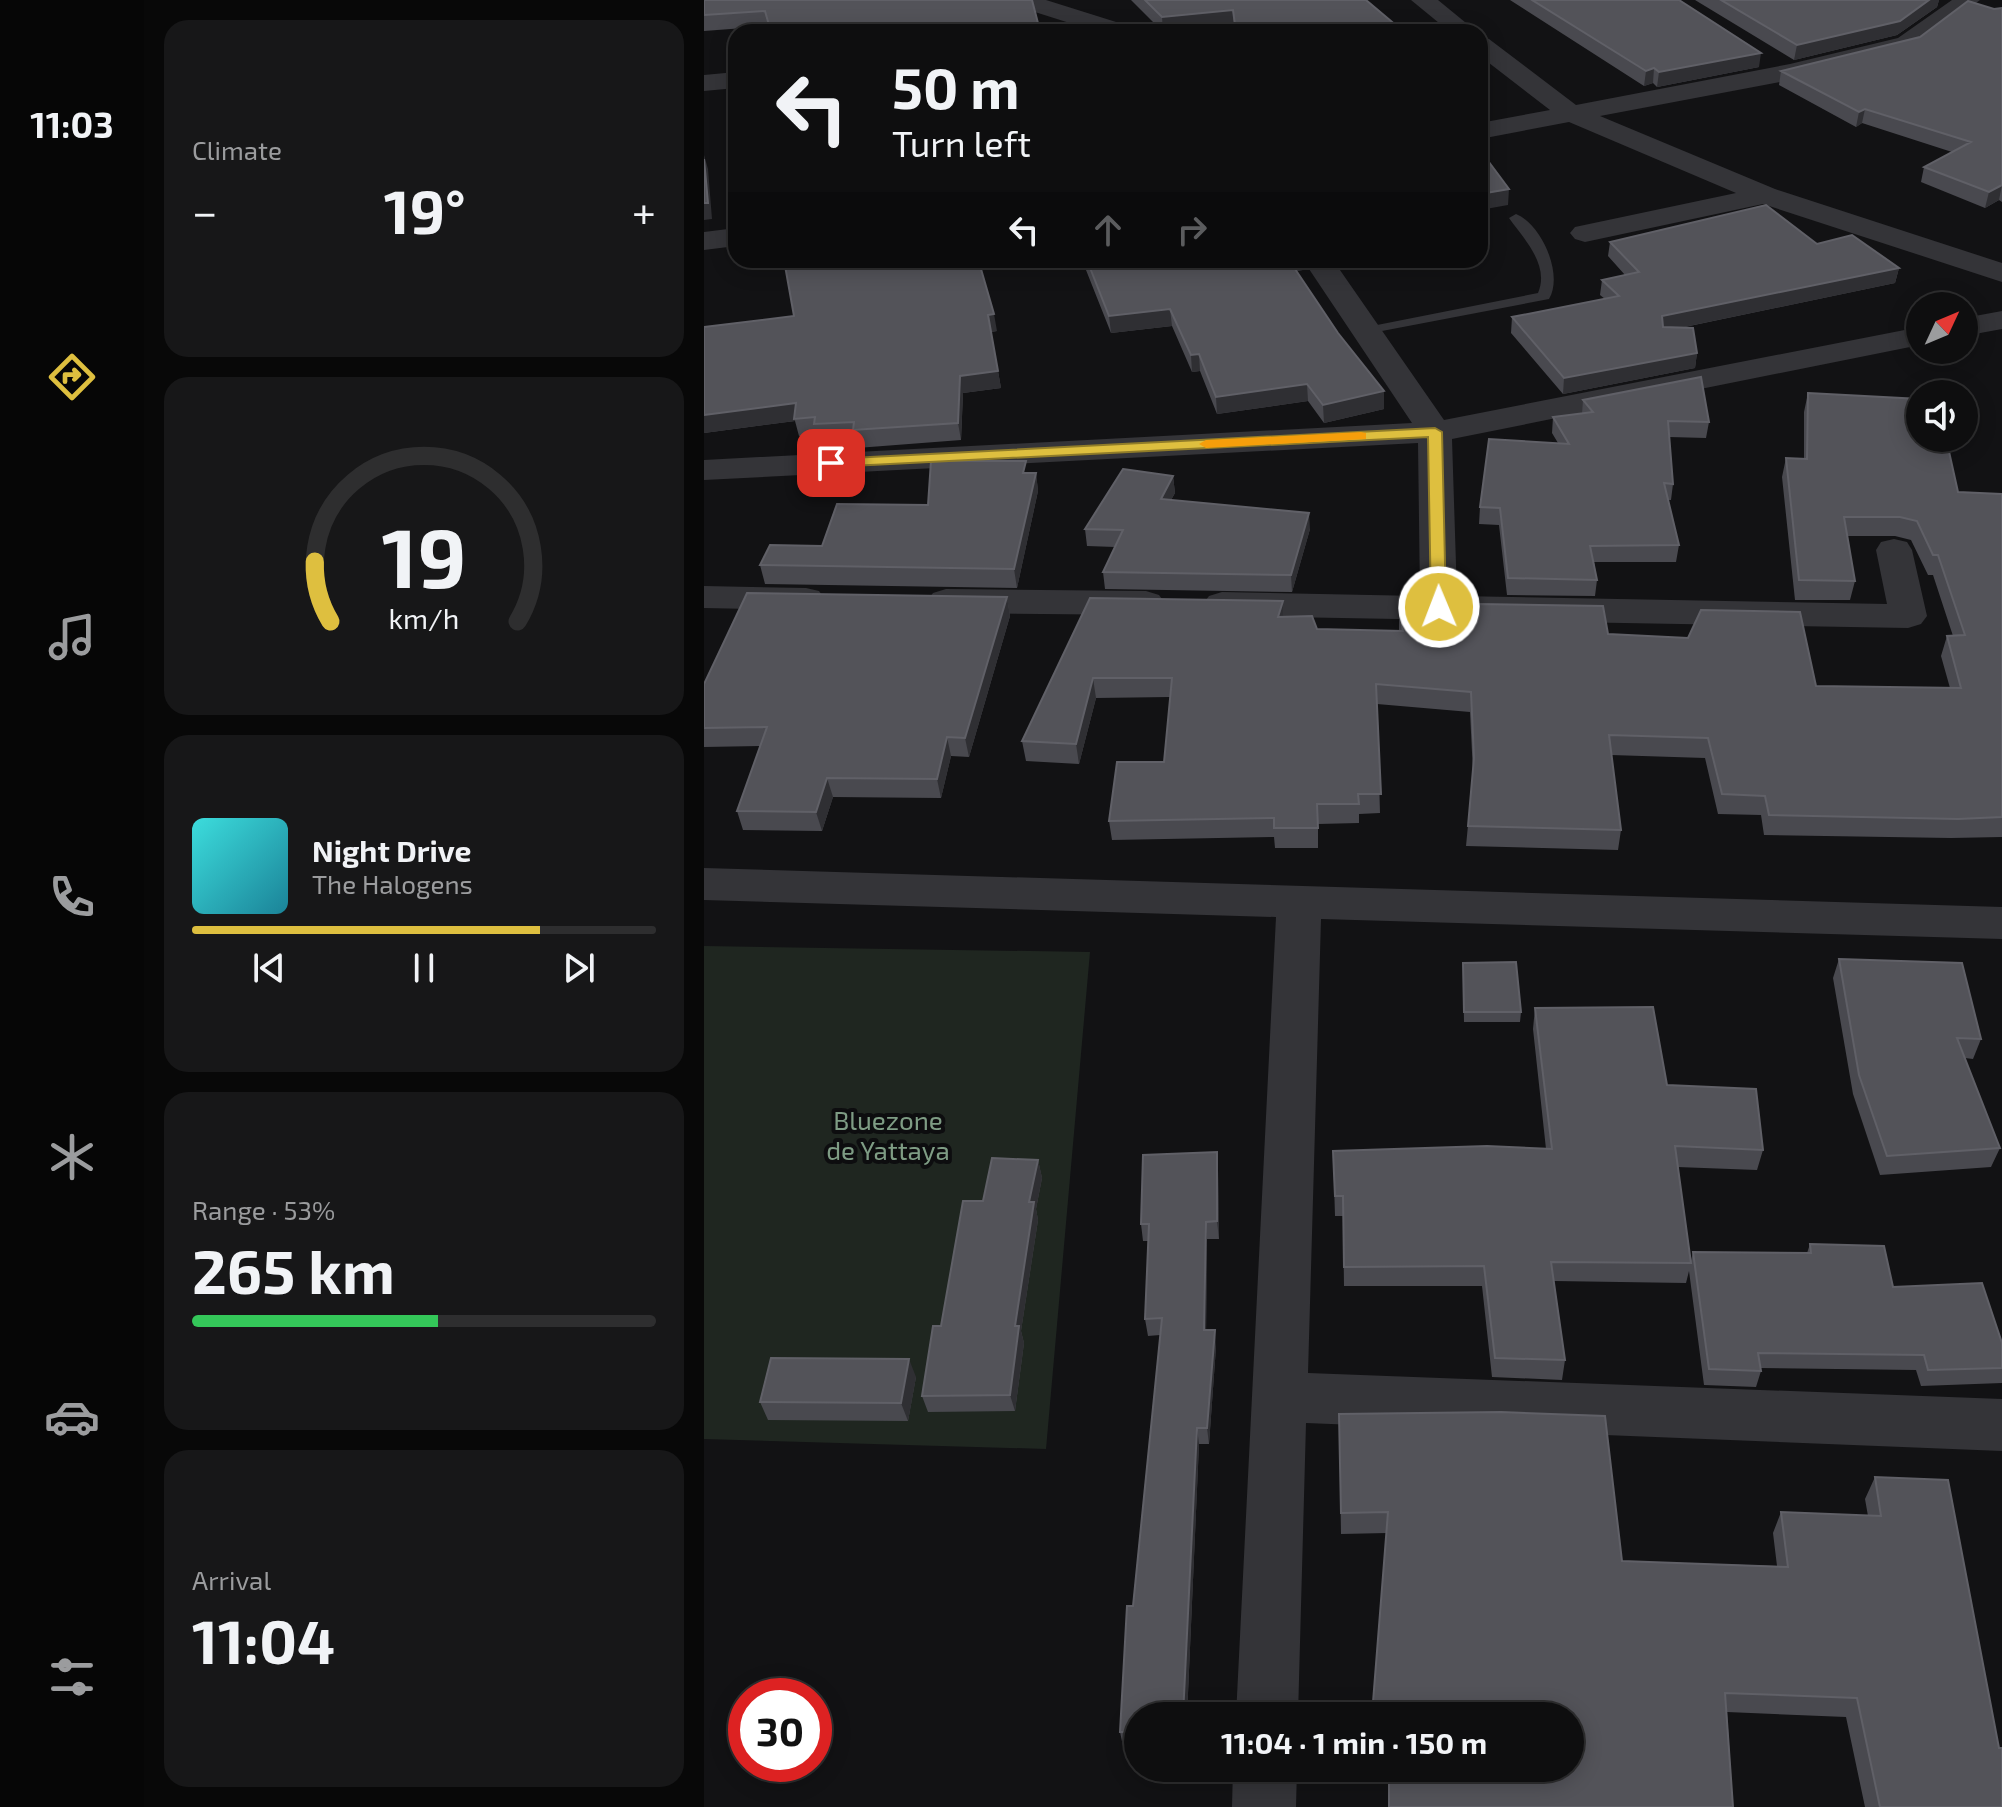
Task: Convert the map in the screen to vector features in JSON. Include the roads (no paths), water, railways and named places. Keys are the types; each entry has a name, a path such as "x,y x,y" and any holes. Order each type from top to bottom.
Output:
{"street":[{"path":"1021,0 1098,24"},
{"path":"1423,0 1454,24"},
{"path":"1488,130 1790,72 1907,43 1968,0"},
{"path":"1488,50 1572,114 1765,195 2002,273"},
{"path":"1764,56 1790,72"},
{"path":"704,83 728,81"},
{"path":"1585,233 1765,195"},
{"path":"704,241 728,238"},
{"path":"1323,268 1435,432 1439,607"},
{"path":"1978,324 2002,320"},
{"path":"704,470 1435,432 1906,339"},
{"path":"912,600 1908,616 1894,550"},
{"path":"704,597 848,599"},
{"path":"704,884 2002,923"},
{"path":"1268,1702 1299,902"},
{"path":"1280,1397 2002,1425"},
{"path":"1264,1807 1265,1782"}],"lane":[{"path":"1367,332 1544,296 1551,285 1550,268 1516,218"}],"park label":[{"name":"Bluezone de Yattaya","path":"888,1134"}]}
